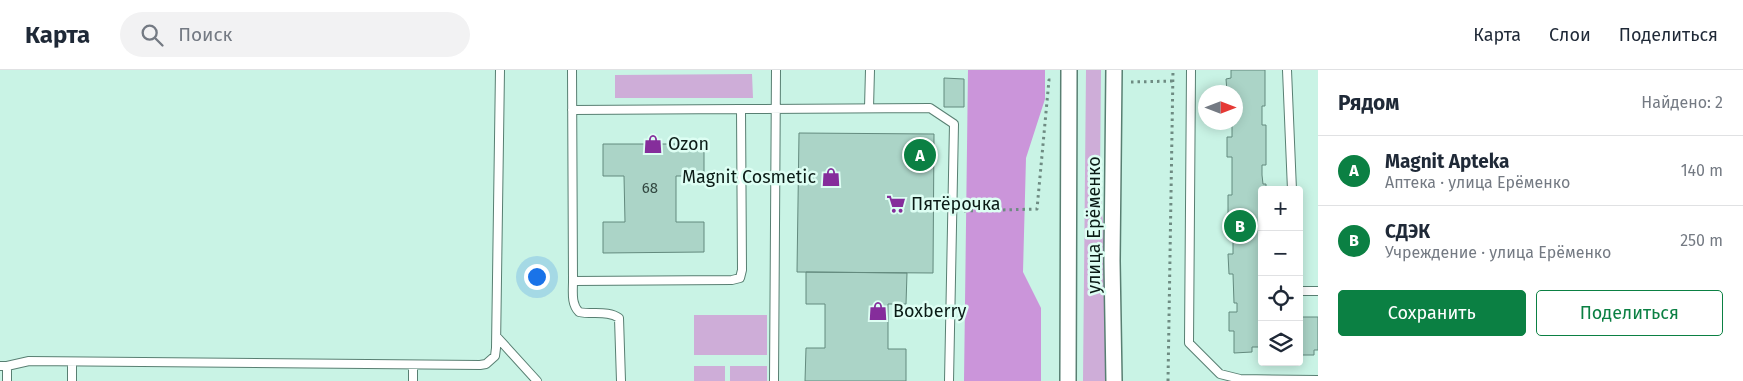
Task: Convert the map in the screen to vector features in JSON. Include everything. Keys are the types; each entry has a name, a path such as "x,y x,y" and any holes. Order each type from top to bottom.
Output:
{"street":[{"name":"улица Ерёменко","path":"1068,381 1069,70"},
{"name":"улица Ерёменко","path":"1114,70 1112,261 1114,381"}],"lane":[{"path":"7,381 4,366 29,361 486,364 495,356 496,337 500,70"},
{"path":"572,70 574,303 575,308 579,312 609,314 619,318 621,381"},
{"path":"774,381 776,70"},
{"path":"869,108 870,70"},
{"path":"1191,70 1189,343 1220,374 1240,379 1318,380"},
{"path":"1288,70 1292,186"},
{"path":"572,110 930,108 954,124 949,381"},
{"path":"573,281 732,280 740,278 742,270 741,109"},
{"path":"1303,291 1318,291"},
{"path":"496,337 537,381"},
{"path":"72,362 72,381"},
{"path":"413,365 413,381"}],"path":[{"path":"1168,381 1173,70"}],"shaded area":[{"path":"968,70 1045,70 1045,99 1026,158 1023,272 1041,308 1041,381 964,381"},
{"path":"1086,70 1101,70 1100,174 1107,255 1106,381 1083,381"},
{"path":"752,74 753,98 615,98 615,75"},
{"path":"694,315 767,315 767,355 694,355"},
{"path":"694,366 725,366 725,381 694,381"},
{"path":"730,366 767,366 767,381 730,381"}],"building":[{"path":"1231,70 1265,70 1265,106 1262,106 1262,125 1266,125 1266,165 1262,165 1262,175 1263,184 1266,184 1266,186 1258,186 1258,347 1252,347 1252,352 1234,353 1234,331 1229,331 1229,312 1237,312 1237,303 1234,303 1233,274 1229,274 1228,254 1233,254 1233,216 1228,216 1228,195 1232,195 1232,157 1227,157 1227,137 1232,137 1232,130 1243,130 1243,85 1226,85 1226,79 1231,78"},
{"path":"944,78 964,79 964,107 944,107"},
{"path":"799,133 934,134 933,273 797,272"},
{"path":"603,144 704,144 704,176 676,176 676,222 704,222 704,252 603,253 603,222 625,222 624,176 603,176"},
{"path":"806,272 907,273 906,304 888,304 888,349 906,349 906,381 805,381 806,348 825,348 825,304 806,304"},
{"path":"1303,317 1318,317 1318,350 1314,350 1314,355 1303,355"}],"place":[{"name":"Ozon","path":"653,144"},
{"name":"Magnit Apteka","path":"920,155"},
{"name":"Magnit Cosmetic","path":"831,177"},
{"name":"Пятёрочка","path":"896,204"},
{"name":"СДЭК","path":"1240,226"},
{"name":"Boxberry","path":"878,311"}]}
